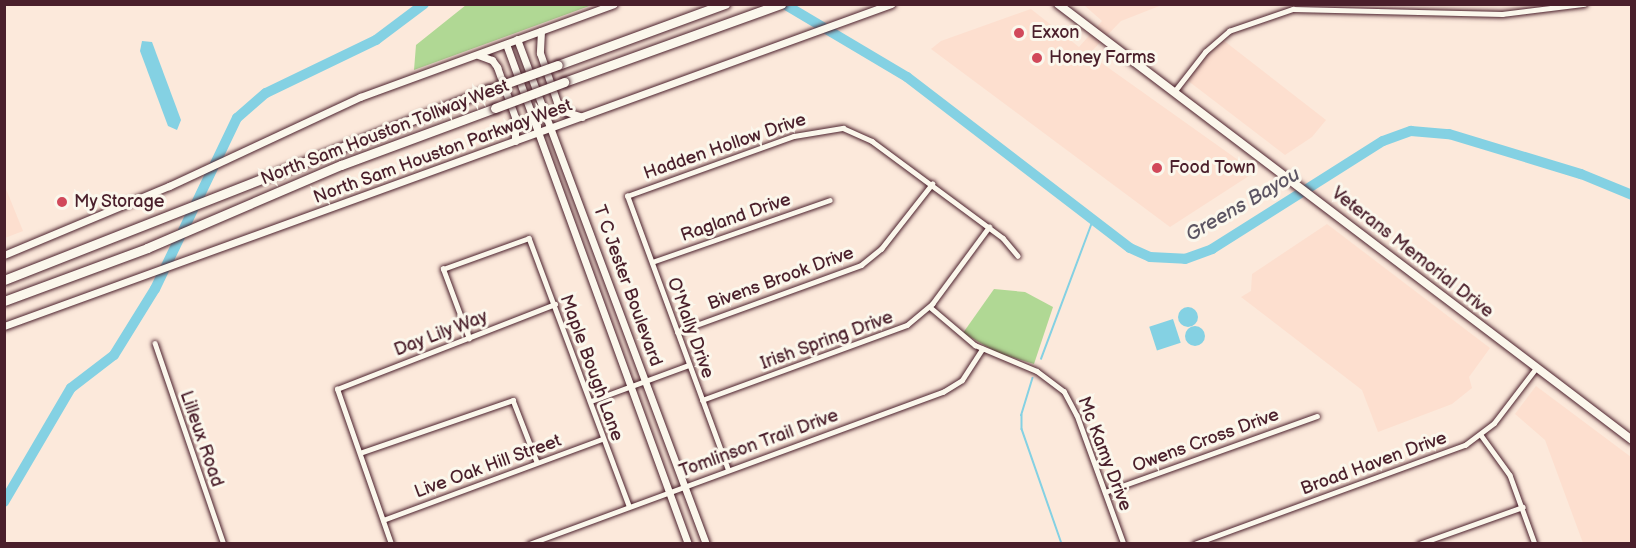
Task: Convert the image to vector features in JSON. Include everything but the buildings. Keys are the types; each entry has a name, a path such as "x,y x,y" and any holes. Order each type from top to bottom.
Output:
{"highway":[{"name":"North Sam Houston Tollway West","path":"4,280 159,222 488,90 726,4"},
{"name":"North Sam Houston Tollway West","path":"4,301 147,248 235,210 495,108 781,4"},
{"path":"4,275 33,270"}],"main road":[{"path":"4,255 169,186 360,97 614,4"},
{"name":"North Sam Houston Parkway West","path":"4,326 891,4"},
{"name":"Veterans Memorial Drive","path":"1058,4 1632,440"},
{"path":"541,31 540,53 557,102 561,110 582,117"},
{"name":"T C Jester Boulevard","path":"517,39 610,281 706,543"},
{"name":"T C Jester Boulevard","path":"506,44 688,543"},
{"path":"476,55 485,56 497,67 515,117 515,141"},
{"path":"595,286 610,281"}],"street":[{"path":"1174,92 1205,52 1229,31 1293,9 1502,14 1584,4"},
{"name":"Hadden Hollow Drive","path":"627,196 818,129 854,132 896,158 989,227 1018,256"},
{"name":"Bivens Brook Drive","path":"677,332 861,265 890,239 932,184"},
{"name":"O'Mally Drive","path":"627,196 728,470"},
{"name":"Ragland Drive","path":"652,262 830,200"},
{"name":"Irish Spring Drive","path":"702,400 899,330 930,307 989,227"},
{"name":"Maple Bough Lane","path":"469,339 443,269 529,238 628,506"},
{"name":"Day Lily Way","path":"360,453 337,389 555,304"},
{"name":"Mc Kamy Drive","path":"930,307 982,350 1037,371 1064,391 1077,415 1124,543"},
{"name":"Lilleux Road","path":"155,343 224,543"},
{"name":"Tomlinson Trail Drive","path":"529,543 943,392 962,380 982,350"},
{"path":"591,401 689,365"},
{"name":"Broad Haven Drive","path":"1194,543 1465,446 1481,435 1536,368"},
{"path":"391,543 360,453 513,400 537,462"},
{"name":"Owens Cross Drive","path":"1105,492 1317,416"},
{"path":"1481,435 1510,475 1535,543"},
{"name":"Live Oak Hill Street","path":"383,520 602,440"},
{"path":"1419,543 1523,507"}],"shaded area":[{"path":"1084,5 1162,5 1121,21 1089,54 1255,172 1170,227 931,49 941,41 1031,9 1079,47 1102,21"},
{"path":"1223,40 1326,120 1312,137 1285,155 1187,80 1211,49"},
{"path":"4,184 23,231 5,238 4,238"},
{"path":"1327,224 1490,348 1469,377 1472,388 1452,404 1378,432 1362,390 1241,297 1251,291 1252,274"},
{"path":"1536,386 1631,457 1631,543 1583,543 1545,440 1515,414"}],"green space":[{"path":"466,5 592,5 414,70 416,45"},
{"path":"994,289 1025,292 1053,307 1034,364 998,353 963,333"}],"water":[{"path":"142,41 152,42 181,120 177,130 168,126 140,51"},
{"path":"1188,307 1195,310 1198,317 1195,324 1188,327 1181,324 1178,317 1181,310"},
{"path":"1173,319 1181,343 1157,351 1149,327"},
{"path":"1195,326 1202,329 1205,336 1202,343 1195,346 1188,343 1185,336 1188,329"}],"waterway":[{"name":"Greens Bayou","path":"4,502 71,388 114,355 155,289 237,118 266,93 376,40 424,4"},
{"name":"Greens Bayou","path":"784,4 907,77 1130,248 1150,257 1185,259 1212,249 1383,141 1411,131 1449,134 1581,174 1632,195"},
{"path":"1041,359 1093,220"},
{"path":"1033,378 1022,415 1022,429 1062,544"}],"place":[{"name":"Exxon","path":"1019,33"},
{"name":"Honey Farms","path":"1037,58"},
{"name":"Food Town","path":"1157,168"},
{"name":"My Storage","path":"62,202"}]}
